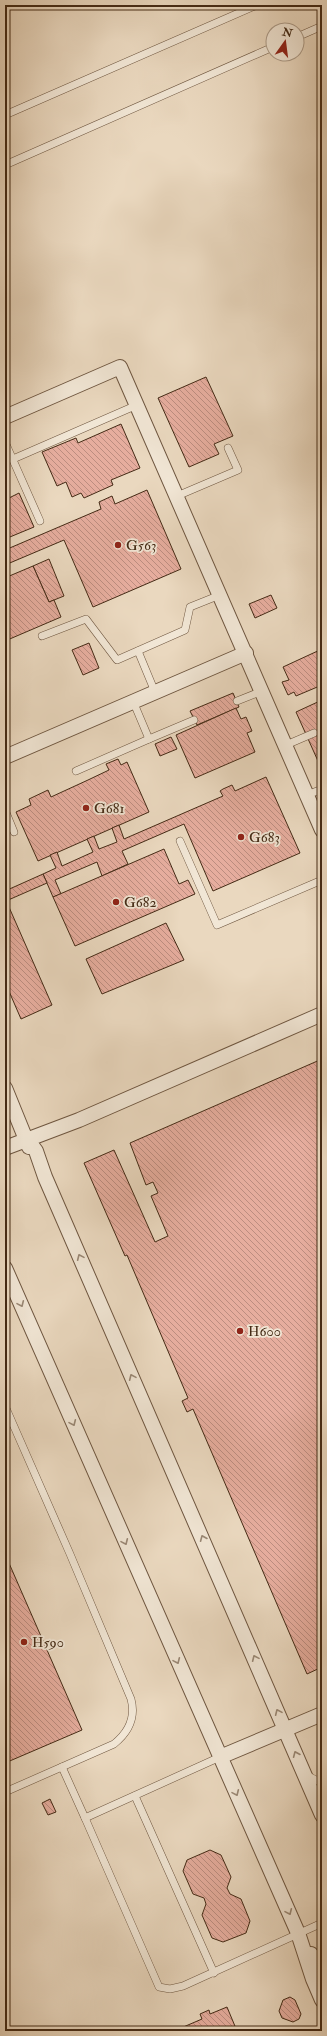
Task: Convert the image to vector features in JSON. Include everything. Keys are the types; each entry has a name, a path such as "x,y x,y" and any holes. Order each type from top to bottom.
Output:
{"street":[{"path":"5,417 120,367 322,830"},
{"path":"5,757 246,653"},
{"path":"5,1148 79,1120 322,1014"},
{"path":"5,1088 27,1139 31,1153 45,1177 322,1816"},
{"path":"5,1268 298,1933 313,1979 322,2000"},
{"path":"220,1757 322,1714"},
{"path":"298,1933 322,1973"}],"lane":[{"path":"5,115 257,5"},
{"path":"305,33 322,26"},
{"path":"5,165 265,51"},
{"path":"13,460 137,405"},
{"path":"5,442 40,521"},
{"path":"177,496 238,470 228,448"},
{"path":"42,636 86,619 117,660 185,630 190,607 220,595"},
{"path":"138,651 155,692"},
{"path":"237,702 262,691"},
{"path":"133,701 149,739"},
{"path":"76,771 194,720"},
{"path":"286,745 314,733"},
{"path":"307,795 322,789"},
{"path":"5,810 14,832"},
{"path":"180,841 217,925 322,880"},
{"path":"5,1406 70,1554 133,1707 130,1725 126,1734 114,1744 5,1792"},
{"path":"85,1818 220,1757"},
{"path":"62,1767 159,1987 170,1989 183,1986 322,1923"},
{"path":"305,1774 322,1783"},
{"path":"135,1796 214,1973"}],"building":[{"path":"206,377 233,436 214,444 219,454 189,467 158,398"},
{"path":"121,424 140,468 111,480 113,485 84,498 81,493 72,497 66,482 57,486 42,452 76,438 78,443"},
{"name":"G563","path":"147,490 181,569 93,607 64,540 5,565 5,550 101,509 99,502 112,496 115,504"},
{"path":"19,493 34,527 5,539 5,500"},
{"path":"49,559 64,596 49,602 33,566"},
{"path":"33,566 49,602 54,600 61,617 5,641 5,573 7,577"},
{"path":"271,595 277,608 255,618 249,604"},
{"path":"89,643 99,668 83,675 72,650"},
{"path":"322,649 322,685 296,696 294,692 288,695 282,682 289,680 283,667"},
{"path":"233,693 239,707 197,725 190,711"},
{"path":"322,700 322,770 296,712"},
{"path":"236,708 241,719 246,717 252,731 247,733 255,752 195,778 176,735"},
{"path":"171,737 177,749 160,756 155,744"},
{"name":"G681","path":"118,759 121,765 127,762 149,812 38,861 16,812 31,805 29,799 48,790 51,797 109,770 106,764"},
{"name":"G683","path":"266,777 300,853 213,891 184,824 122,851 128,864 102,876 97,862 55,880 61,894 53,897 43,874 56,868 50,855 57,852 62,866 93,852 87,839 94,836 99,849 117,842 112,828 119,825 124,839 223,796 220,791 232,785 235,791"},
{"name":"G682","path":"164,849 179,884 188,880 195,894 75,946 53,897"},
{"path":"43,874 47,883 6,901 5,891"},
{"path":"5,898 52,1005 21,1019 5,982"},
{"path":"166,923 184,960 102,994 86,959"},
{"name":"H600","path":"322,1059 322,1667 307,1674 193,1409 187,1412 182,1401 188,1398 127,1255 125,1256 84,1163 114,1150 155,1242 168,1236 151,1196 158,1193 153,1182 146,1185 130,1143"},
{"name":"H590","path":"5,1554 82,1730 5,1763"},
{"path":"50,1799 56,1812 48,1815 42,1803"},
{"path":"210,1850 221,1855 231,1877 227,1888 230,1894 241,1899 250,1921 246,1933 223,1942 212,1938 202,1915 206,1904 204,1898 193,1894 183,1871 187,1860"},
{"path":"290,1997 295,2000 301,2014 299,2019 293,2022 282,2018 279,2011 283,2000"},
{"path":"227,2007 237,2031 174,2031 202,2019 200,2014 209,2010 210,2014"}],"place":[{"name":"G563","path":"118,545"},
{"name":"G681","path":"86,808"},
{"name":"G683","path":"241,837"},
{"name":"G682","path":"116,902"},
{"name":"H600","path":"240,1331"},
{"name":"H590","path":"24,1642"}]}
